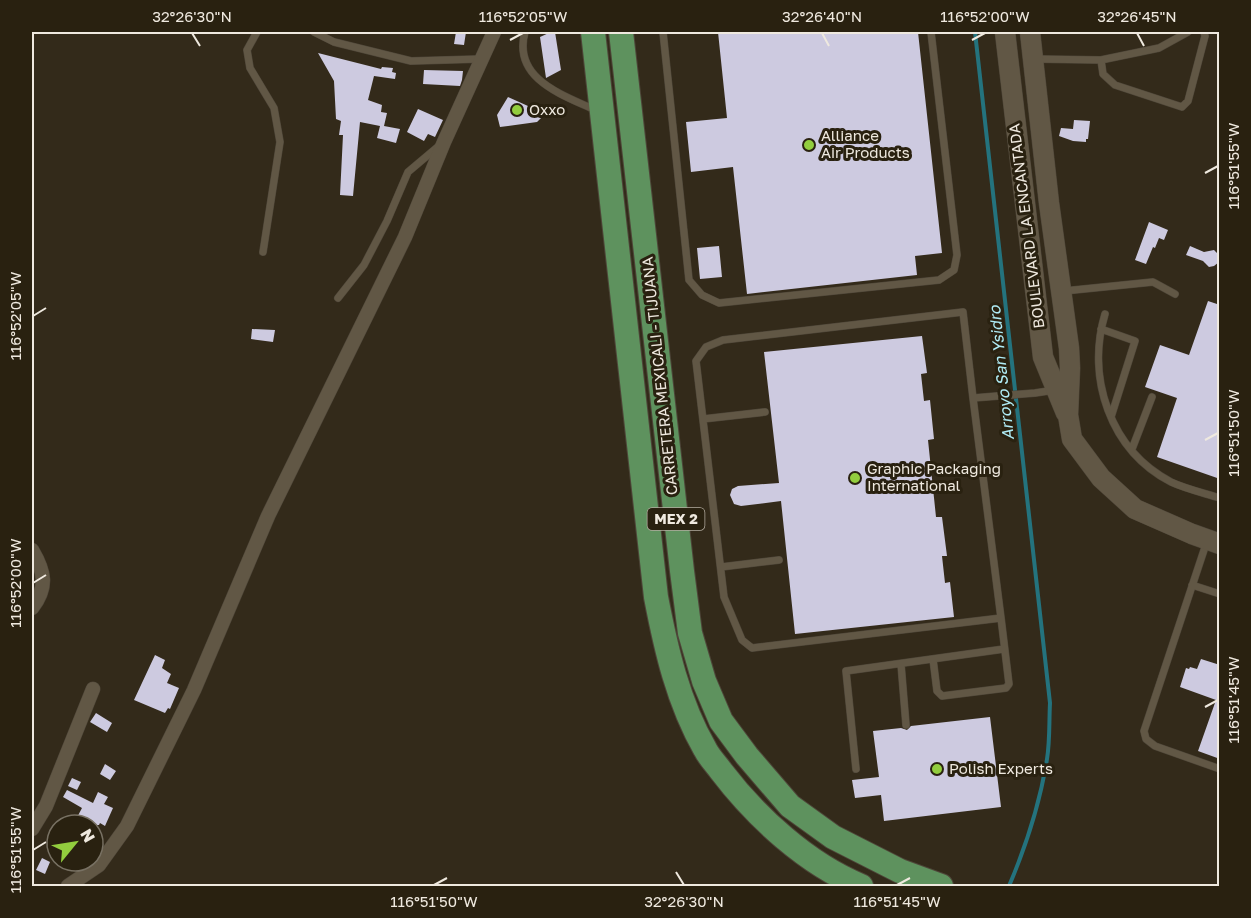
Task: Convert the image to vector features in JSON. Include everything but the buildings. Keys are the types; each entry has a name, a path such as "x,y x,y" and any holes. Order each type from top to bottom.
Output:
{"highway":[{"name":"CARRETERA MEXICALI - TIJUANA","path":"593,32 656,597 669,660 681,697 705,750 741,797 792,845 845,880 861,886"},
{"name":"CARRETERA MEXICALI - TIJUANA","path":"621,32 682,571 690,633 704,681 721,721 747,756 790,806 833,837 900,872 941,886"}],"main road":[{"name":"BOULEVARD LA ENCANTADA","path":"1005,32 1041,346 1043,357 1063,388"},
{"name":"BOULEVARD LA ENCANTADA","path":"1030,32 1069,348 1063,388 1072,439 1101,478 1135,509 1213,542"}],"street":[{"path":"68,886 99,865 127,826 194,690 268,516 405,237 480,59 494,32"},
{"path":"32,550 42,567 44,586 32,608"},
{"path":"32,829 46,806 93,689"}],"lane":[{"path":"257,32 247,50 250,68 274,108 280,142 263,252"},
{"path":"314,32 334,42 411,61 480,59"},
{"path":"525,32 525,58 536,78 552,90 603,113"},
{"path":"663,32 689,280 702,295 719,303 939,280 954,270 957,255 931,32"},
{"path":"1033,59 1101,60 1159,48 1188,32"},
{"path":"1101,60 1103,74 1115,85 1182,107 1188,100 1205,36 1204,32"},
{"path":"338,298 364,265 387,221 408,172 444,142"},
{"path":"1061,291 1153,282 1175,294"},
{"path":"933,659 937,691 942,696 1000,689 1009,684 963,312 723,339 706,347 696,361 724,597 742,640 752,648 1000,618"},
{"path":"1105,314 1097,355 1102,394 1111,417 1145,464 1171,482 1220,498"},
{"path":"1101,329 1135,341 1111,417"},
{"path":"974,398 1035,393 1063,388"},
{"path":"1132,449 1152,397"},
{"path":"703,419 765,412"},
{"path":"1213,542 1192,585 1144,730 1146,739 1155,746 1220,769"},
{"path":"721,567 778,560"},
{"path":"1192,585 1220,594"},
{"path":"856,769 846,671 1004,649"},
{"path":"901,664 906,725"}],"waterway":[{"name":"Arroyo San Ysidro","path":"975,32 1050,703 1048,752 1044,775 1027,840 1009,886"}],"place":[{"name":"Oxxo","path":"517,110"},
{"name":"Alliance Air Products","path":"809,145"},
{"name":"Graphic Packaging International","path":"855,478"},
{"name":"Polish Experts","path":"937,769"}]}
